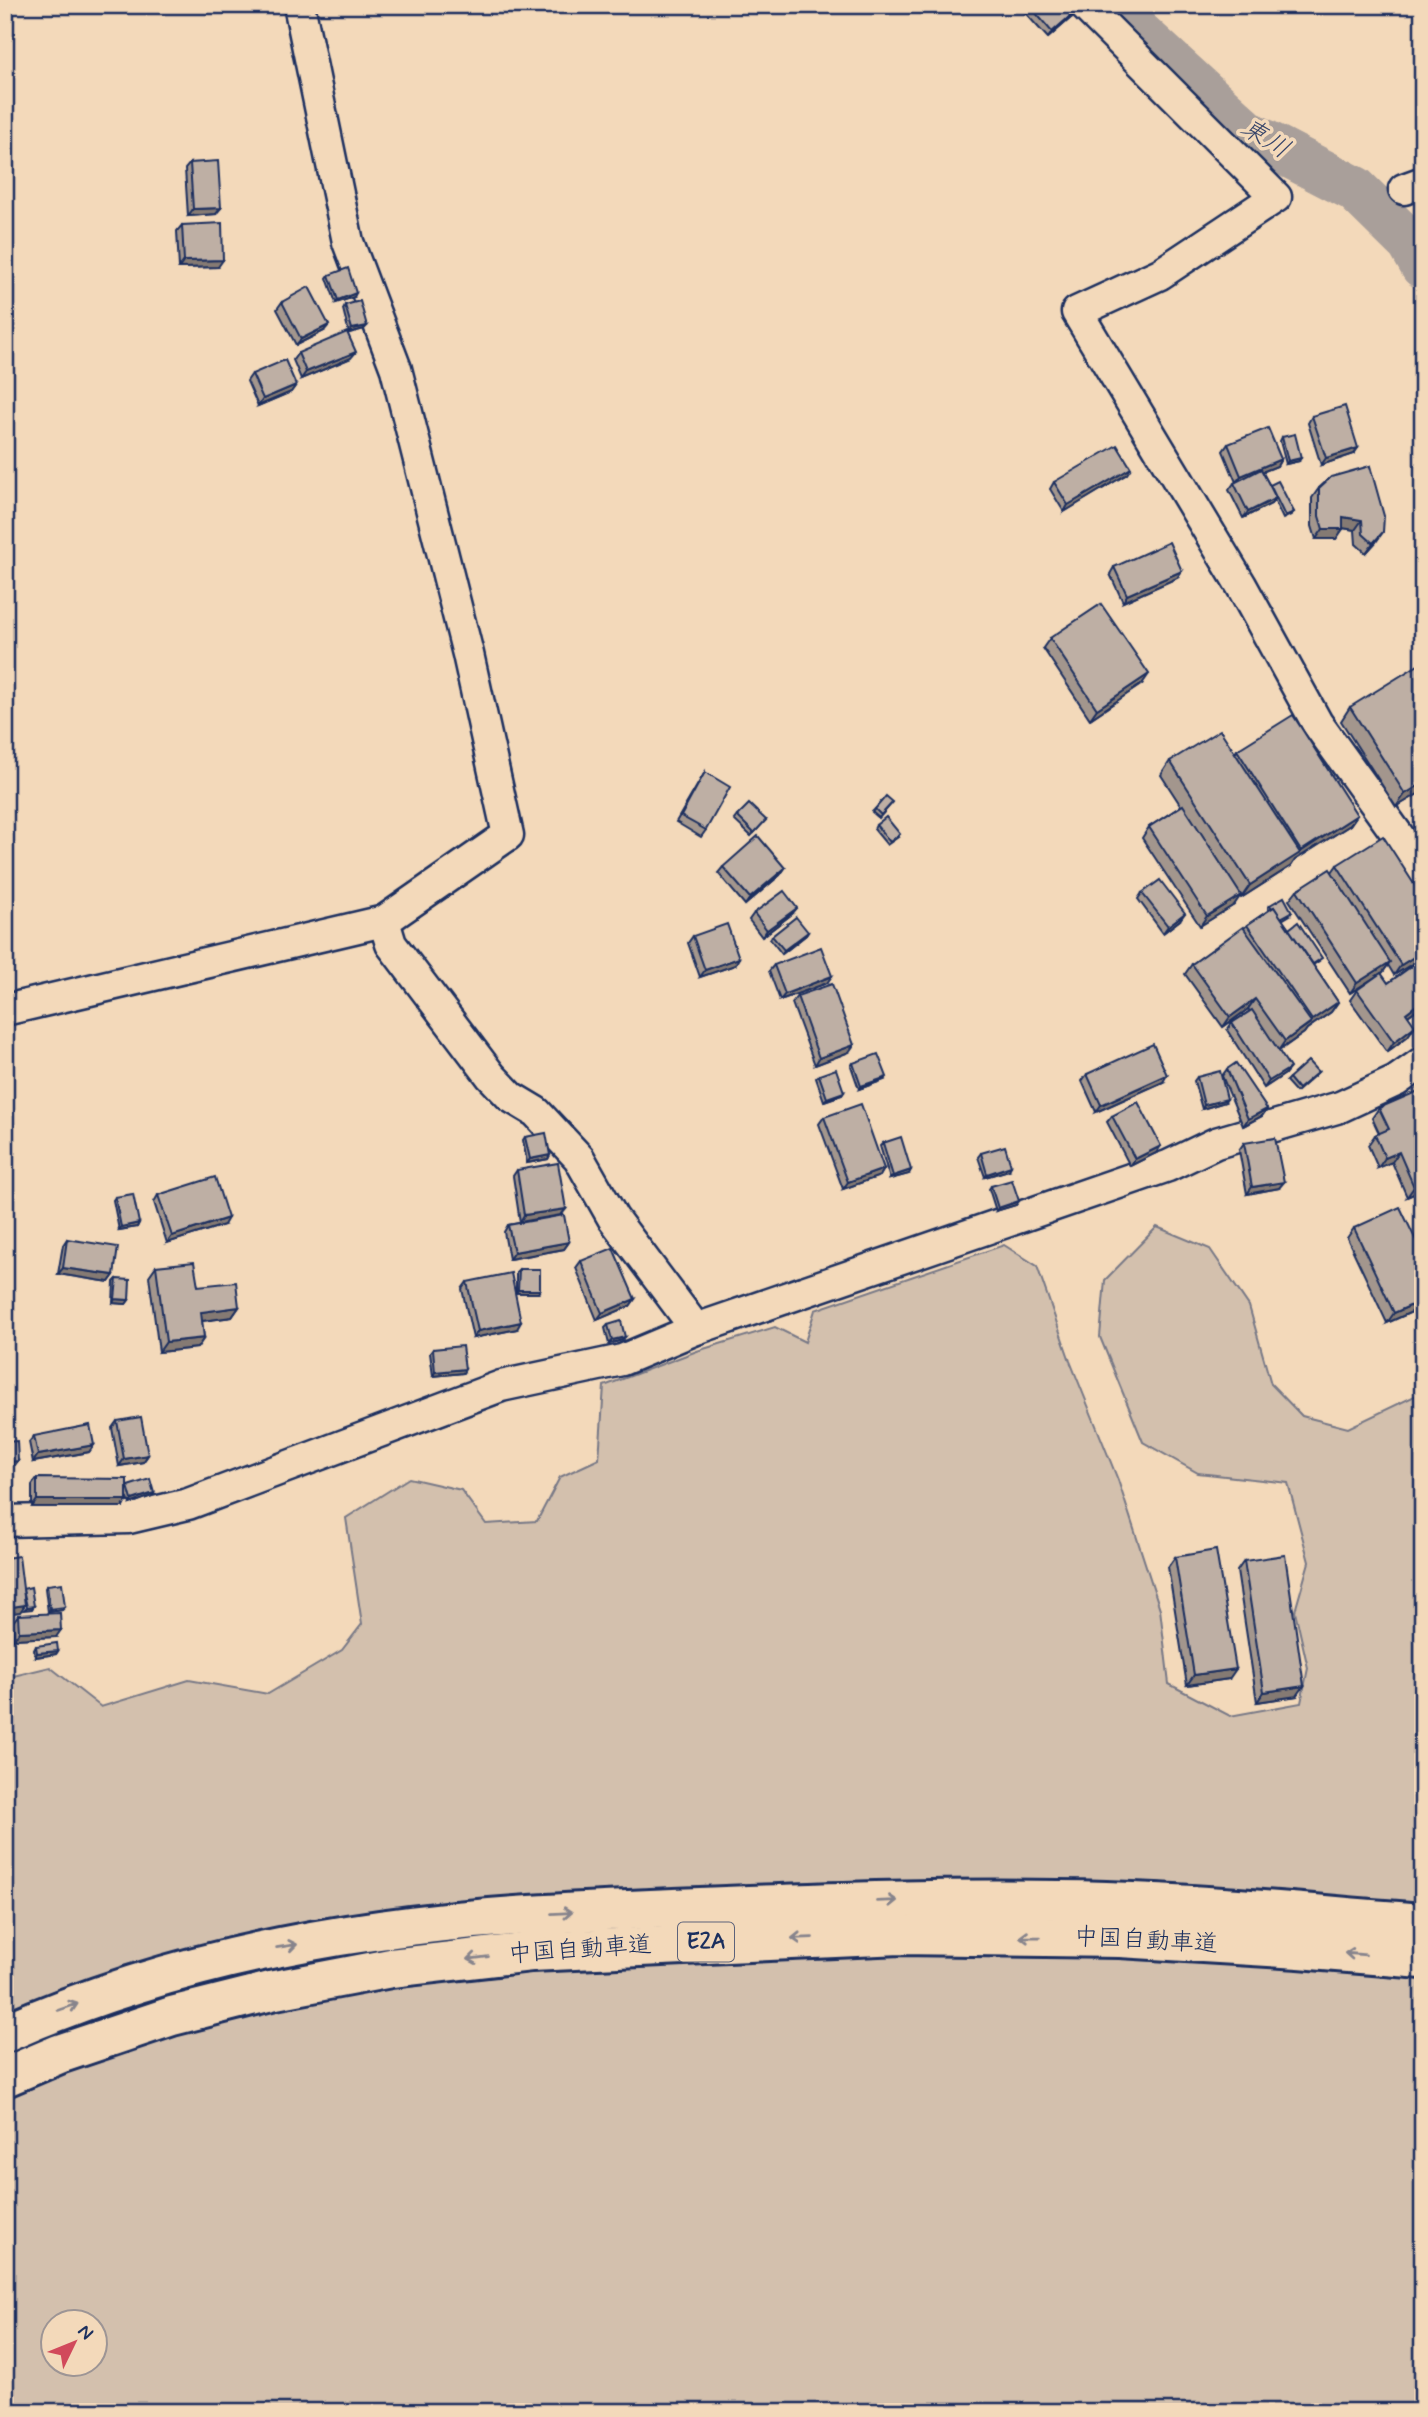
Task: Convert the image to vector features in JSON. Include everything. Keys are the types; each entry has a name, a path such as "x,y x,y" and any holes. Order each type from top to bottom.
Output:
{"highway":[{"name":"中国自動車道","path":"5,2033 43,2016 158,1977 266,1949 384,1930 528,1915 905,1900 1108,1901 1423,1923"},
{"name":"中国自動車道","path":"5,2077 59,2054 172,2016 275,1990 391,1968 531,1952 900,1935 1120,1938 1423,1959"}],"street":[{"path":"5,1010 384,921 508,835 467,654 396,369 348,242 299,5"},
{"path":"1084,5 1276,197 1160,274 1077,312 1241,585 1317,723 1423,870"},
{"path":"384,921 391,944 491,1076 511,1097 536,1112 579,1158 613,1218 696,1329"},
{"path":"5,1521 129,1518 188,1504 501,1386 622,1360 696,1329 1168,1166 1216,1143 1340,1107 1396,1081 1423,1062"}],"shaded area":[{"path":"1157,1227 1210,1249 1249,1306 1271,1384 1302,1416 1348,1428 1423,1392 1423,2412 5,2412 5,1678 50,1667 101,1707 189,1680 268,1694 342,1650 362,1624 346,1518 409,1478 461,1490 486,1524 537,1521 560,1477 599,1459 604,1386 697,1351 775,1327 805,1342 815,1310 1004,1245 1037,1266 1070,1361 1118,1480 1160,1609 1169,1684 1230,1716 1301,1703 1308,1668 1295,1611 1309,1562 1288,1483 1198,1473 1143,1442 1100,1337 1105,1280"}],"building":[{"path":"1029,5 1073,5 1077,10 1052,32"},
{"path":"218,161 221,208 193,209 190,163"},
{"path":"222,223 223,260 184,261 182,225"},
{"path":"348,268 356,293 338,300 329,275"},
{"path":"309,287 329,325 301,339 282,302"},
{"path":"360,301 367,326 352,329 345,305"},
{"path":"347,332 356,352 306,372 298,353"},
{"path":"285,360 296,385 263,399 252,374"},
{"path":"1345,406 1358,448 1326,458 1312,416"},
{"path":"1268,428 1281,459 1241,476 1228,444"},
{"path":"1295,434 1301,458 1288,461 1282,437"},
{"path":"1117,445 1131,468 1068,505 1054,482"},
{"path":"1370,466 1384,516 1383,532 1373,543 1363,534 1362,520 1343,517 1343,529 1323,529 1319,516 1319,488 1331,477"},
{"path":"1261,469 1276,498 1248,512 1234,483"},
{"path":"1278,481 1294,512 1285,516 1270,485"},
{"path":"1169,542 1182,571 1127,595 1114,567"},
{"path":"1101,604 1149,674 1097,709 1050,638"},
{"path":"1423,662 1423,783 1405,794 1350,707"},
{"path":"1293,715 1357,815 1301,851 1237,750"},
{"path":"1220,730 1300,853 1250,885 1170,761"},
{"path":"705,772 730,787 706,830 681,816"},
{"path":"886,796 893,802 881,815 875,809"},
{"path":"749,804 766,820 754,833 737,816"},
{"path":"1183,805 1241,895 1207,916 1149,827"},
{"path":"886,817 900,834 890,842 876,825"},
{"path":"758,836 785,868 750,898 723,867"},
{"path":"1383,836 1423,898 1423,951 1401,965 1337,865"},
{"path":"1330,869 1390,962 1357,983 1297,890"},
{"path":"1160,880 1185,913 1168,926 1142,893"},
{"path":"784,891 797,908 767,930 754,913"},
{"path":"1284,897 1292,912 1281,918 1270,905"},
{"path":"1274,907 1338,1002 1312,1020 1247,925"},
{"path":"796,917 808,932 784,950 772,936"},
{"path":"1298,922 1322,958 1313,964 1289,929"},
{"path":"727,924 739,958 705,970 693,936"},
{"path":"1243,927 1311,1022 1285,1041 1255,999 1230,1017 1192,964"},
{"path":"821,947 832,976 785,994 774,965"},
{"path":"1423,958 1423,1000 1406,1013 1415,1026 1394,1042 1357,990 1381,973 1388,983"},
{"path":"832,984 854,1045 819,1058 797,996"},
{"path":"1252,1010 1290,1068 1269,1081 1232,1023"},
{"path":"1153,1044 1167,1075 1101,1105 1087,1074"},
{"path":"878,1054 887,1077 861,1086 853,1063"},
{"path":"1308,1061 1318,1072 1298,1089 1289,1078"},
{"path":"1236,1063 1267,1109 1248,1119 1227,1069"},
{"path":"836,1069 844,1092 827,1098 819,1075"},
{"path":"1220,1071 1227,1099 1204,1105 1197,1077"},
{"path":"1423,1089 1423,1183 1414,1187 1399,1152 1385,1158 1375,1135 1389,1129 1379,1108"},
{"path":"1138,1102 1161,1146 1135,1159 1112,1116"},
{"path":"861,1104 884,1169 848,1182 824,1117"},
{"path":"546,1133 550,1155 530,1159 525,1137"},
{"path":"901,1137 911,1170 893,1176 883,1143"},
{"path":"1275,1138 1284,1182 1252,1187 1244,1143"},
{"path":"1005,1146 1011,1166 987,1174 981,1153"},
{"path":"558,1163 566,1209 524,1215 517,1170"},
{"path":"215,1177 228,1218 172,1236 158,1195"},
{"path":"1012,1180 1019,1201 998,1208 991,1186"},
{"path":"133,1194 139,1223 121,1227 115,1197"},
{"path":"1400,1207 1423,1255 1423,1300 1394,1313 1354,1228"},
{"path":"564,1215 569,1242 514,1252 508,1225"},
{"path":"67,1239 118,1247 114,1275 63,1268"},
{"path":"613,1248 635,1299 602,1313 581,1261"},
{"path":"194,1262 198,1286 236,1282 239,1307 201,1312 204,1338 166,1342 156,1266"},
{"path":"519,1269 540,1269 540,1290 518,1290"},
{"path":"511,1273 521,1322 478,1331 467,1282"},
{"path":"117,1279 130,1280 129,1300 115,1299"},
{"path":"621,1321 625,1337 612,1340 608,1325"},
{"path":"462,1346 465,1369 435,1372 433,1349"},
{"path":"141,1417 148,1455 124,1459 117,1421"},
{"path":"90,1425 94,1445 38,1455 34,1436"},
{"path":"17,1441 18,1461 5,1462 5,1442"},
{"path":"37,1478 127,1479 127,1500 37,1500"},
{"path":"150,1479 154,1493 132,1500 128,1486"},
{"path":"1216,1550 1236,1669 1194,1675 1175,1557"},
{"path":"1285,1555 1304,1686 1264,1692 1244,1561"},
{"path":"19,1556 25,1605 5,1608 5,1558"},
{"path":"62,1583 65,1607 50,1609 47,1585"},
{"path":"31,1587 34,1606 27,1607 23,1589"},
{"path":"60,1613 61,1630 19,1632 18,1615"},
{"path":"5,1631 10,1632 9,1649 5,1649"},
{"path":"57,1643 58,1651 37,1653 36,1646"}],"waterway":[{"name":"東川","path":"1108,5 1249,134 1355,189 1410,243 1423,266"}]}
